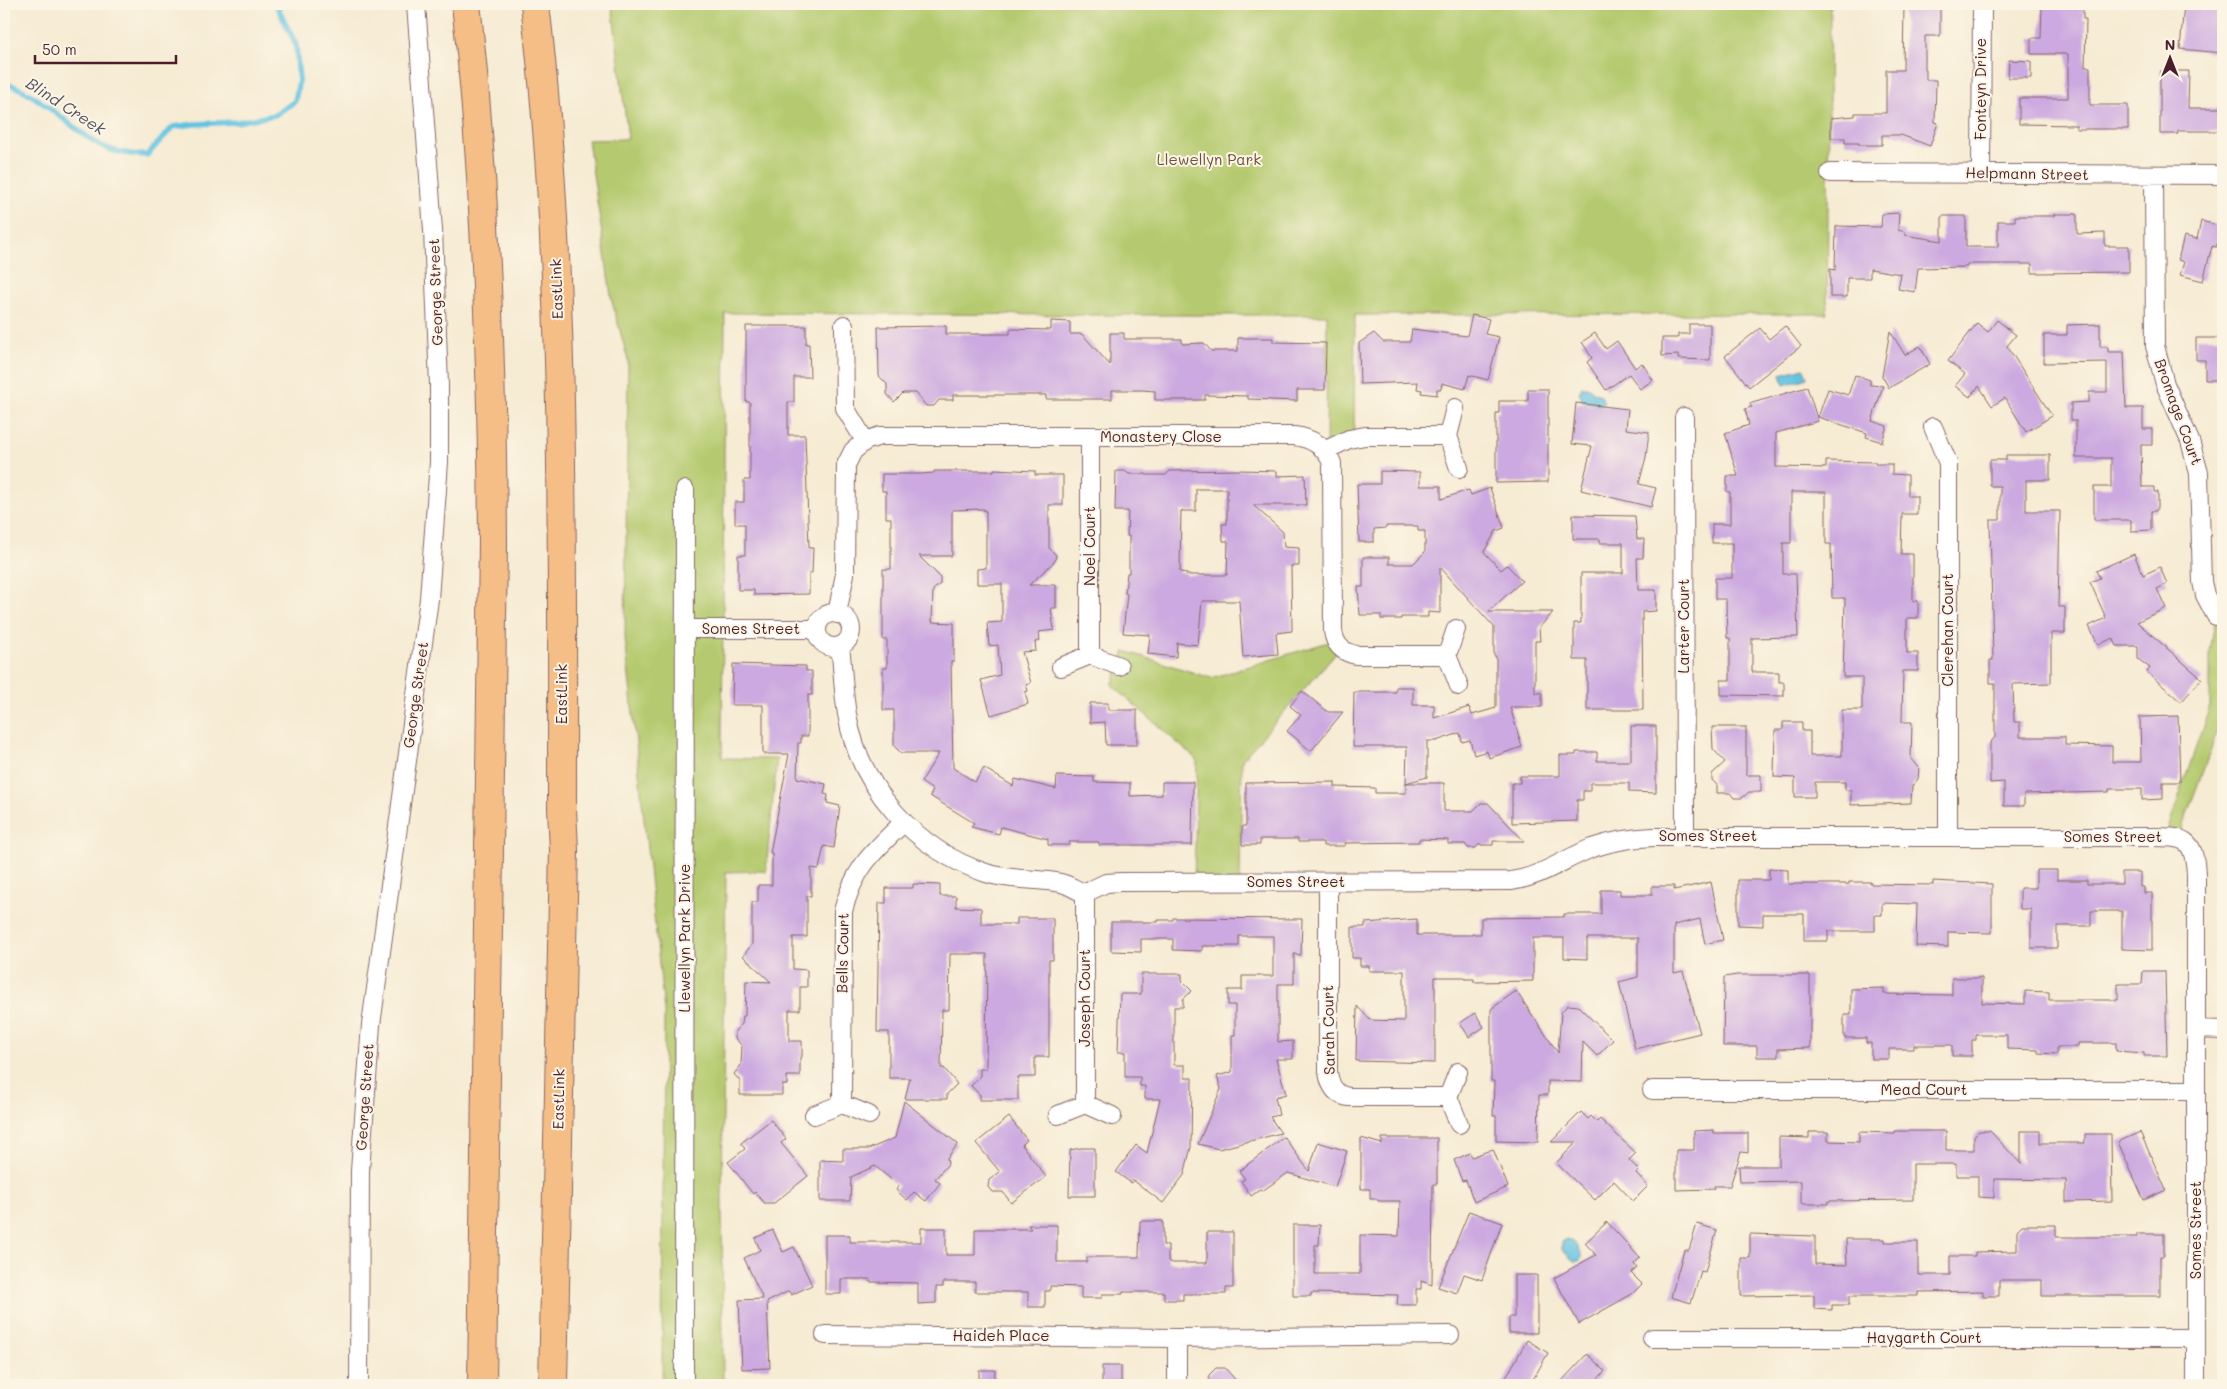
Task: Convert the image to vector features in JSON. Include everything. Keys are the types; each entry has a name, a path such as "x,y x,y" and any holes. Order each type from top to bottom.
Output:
{"highway":[{"path":"466,4 484,206 492,436 493,573 482,1385"},
{"name":"EastLink","path":"536,4 556,249 562,512 562,809 564,850 553,1385"}],"street":[{"name":"George Street","path":"359,1385 360,1171 364,1092 372,1016 429,599 439,462 439,385 433,222 416,4"},
{"name":"Fonteyn Drive","path":"1981,173 1982,4"},
{"name":"Helpmann Street","path":"1830,173 2223,175"},
{"name":"Bromage Court","path":"2154,175 2155,346 2165,384 2196,455 2200,480 2202,582 2205,595 2216,616"},
{"path":"837,614 845,574 845,474 853,451 865,441 846,408 844,325"},
{"path":"1455,408 1448,436 1459,468"},
{"name":"Larter Court","path":"1684,417 1685,836"},
{"name":"Clerehan Court","path":"1934,427 1948,463 1948,837"},
{"name":"Monastery Close","path":"865,441 880,436 1294,436 1309,439 1326,450"},
{"path":"1447,655 1356,655 1346,652 1336,643 1333,631 1332,469 1326,450 1350,439 1365,436 1448,436"},
{"name":"Noel Court","path":"1090,437 1090,655"},
{"name":"Llewellyn Park Drive","path":"684,1385 685,490"},
{"path":"837,614 846,619 851,629 848,640 840,646 834,647 824,644 820,640 817,629 824,617 837,614"},
{"name":"Somes Street","path":"686,629 817,629"},
{"path":"1456,629 1447,655 1459,686"},
{"path":"840,646 847,715 852,736 875,785 903,823 947,855 985,872 1016,880 1060,883 1085,893"},
{"path":"1060,667 1090,655 1119,666"},
{"name":"Bells Court","path":"842,1104 843,911 854,877 871,854 903,823"},
{"name":"Somes Street","path":"1085,893 1106,883 1121,882 1510,881 1526,879 1592,848 1637,838 1685,836 2178,838 2190,845 2194,853 2196,874 2196,1385"},
{"name":"Sarah Court","path":"1328,882 1328,1072 1332,1088 1342,1096 1349,1097 1448,1097"},
{"name":"Joseph Court","path":"1085,893 1085,1104"},
{"path":"2196,1030 2223,1030"},
{"path":"1458,1072 1448,1097 1459,1124"},
{"name":"Mead Court","path":"1652,1090 2196,1090"},
{"path":"814,1115 842,1104 869,1115"},
{"path":"1058,1114 1085,1104 1112,1116"},
{"name":"Haideh Place","path":"825,1335 1177,1338 1450,1335"},
{"path":"1177,1338 1177,1385"},
{"name":"Haygarth Court","path":"1652,1338 2196,1338"}],"green space":[{"name":"Llewellyn Park","path":"612,4 1830,4 1827,314 1355,315 1354,438 1326,450 1327,315 725,313 722,758 777,759 766,871 726,872 722,1194 723,1385 662,1385 664,1011 625,638 628,360 612,302 588,140 628,139"},
{"path":"2216,616 2223,649 2223,717 2178,838 2165,837 2210,706 2210,651"},
{"path":"1335,640 1340,648 1242,760 1240,882 1194,882 1197,760 1112,685 1125,651 1211,678"}],"water":[{"path":"1804,368 1807,378 1784,385 1781,374"},
{"path":"1582,387 1587,387 1601,395 1604,403 1599,405 1583,401 1579,393"},
{"path":"1567,1239 1575,1243 1579,1249 1582,1258 1579,1261 1574,1261 1562,1250 1562,1242"}],"building":[{"path":"1904,4 1940,4 1940,36 1925,36 1926,80 1936,80 1935,122 1938,123 1930,146 1901,135 1882,135 1882,145 1859,145 1859,143 1845,143 1845,138 1831,138 1831,118 1855,116 1855,113 1886,113 1886,70 1903,70"},
{"path":"2042,4 2083,4 2083,19 2086,19 2085,67 2090,67 2090,105 2128,105 2128,129 2076,129 2076,125 2019,124 2019,98 2068,98 2068,54 2031,54 2031,38 2041,38"},
{"path":"2184,4 2223,4 2223,53 2180,49"},
{"path":"2009,60 2031,61 2031,78 2008,78"},
{"path":"2160,71 2189,71 2188,108 2223,108 2223,131 2178,131 2178,134 2160,134"},
{"path":"1899,213 1898,230 1905,232 1905,235 1942,241 1942,216 1966,216 1966,247 1998,247 1998,221 2015,221 2015,216 2077,214 2077,234 2105,233 2105,246 2129,246 2129,272 2032,273 2032,264 1967,264 1967,267 1918,268 1915,292 1898,289 1901,274 1870,269 1870,278 1847,278 1847,297 1830,297 1830,269 1835,270 1836,226 1881,227 1882,214"},
{"path":"2201,221 2221,226 2216,247 2212,246 2203,281 2180,275 2184,262 2178,260 2184,236 2197,239"},
{"path":"1472,315 1489,319 1485,334 1499,337 1488,380 1469,375 1465,389 1442,383 1441,389 1437,389 1437,395 1421,393 1422,390 1417,389 1418,382 1360,384 1359,343 1374,333 1383,342 1410,342 1412,329 1467,336"},
{"path":"1997,320 2016,335 2007,346 2052,416 2026,432 2005,398 1992,406 1979,386 1970,397 1955,386 1965,374 1948,361 1977,323 1988,332"},
{"path":"1051,321 1070,322 1070,334 1082,334 1110,365 1110,333 1124,333 1124,339 1182,339 1182,344 1204,343 1211,351 1238,351 1238,338 1273,338 1273,342 1326,343 1325,390 1297,390 1297,401 1248,399 1248,396 1205,395 1205,400 1155,400 1155,391 1142,390 1112,390 1112,399 1046,399 1046,395 953,395 953,400 939,400 934,406 926,406 916,393 903,393 894,402 887,394 887,384 879,376 878,327 946,326 946,334 1010,334 1010,329 1051,330"},
{"path":"1689,324 1710,324 1710,360 1678,359 1678,355 1662,356 1662,338 1678,338 1678,334 1689,334"},
{"path":"2100,324 2100,347 2108,347 2108,352 2124,352 2126,408 2143,408 2143,429 2152,429 2152,445 2141,445 2142,487 2154,487 2154,492 2158,492 2158,507 2156,511 2151,511 2151,530 2131,531 2131,520 2094,520 2094,487 2111,487 2111,458 2076,458 2076,420 2071,420 2071,403 2089,402 2089,392 2107,392 2107,362 2044,363 2044,335 2067,335 2067,325"},
{"path":"746,326 806,326 806,344 809,344 810,377 794,377 794,402 788,402 788,435 805,435 809,548 813,548 812,573 809,573 809,594 754,595 754,590 738,590 738,555 745,555 745,524 735,524 735,502 744,502 744,480 750,480 750,402 746,402"},
{"path":"1785,326 1801,346 1749,387 1725,356 1760,328 1769,339"},
{"path":"1890,331 1905,355 1920,346 1930,364 1889,388 1882,376"},
{"path":"1595,333 1606,349 1617,341 1635,368 1642,363 1653,380 1640,389 1629,374 1606,390 1587,362 1592,358 1582,342"},
{"path":"2196,338 2223,338 2223,380 2205,380 2205,360 2196,360"},
{"path":"1855,375 1870,380 1870,385 1883,386 1872,421 1887,426 1882,442 1866,437 1867,433 1818,417 1828,389 1848,395"},
{"path":"1807,387 1818,421 1776,433 1776,467 1826,468 1826,461 1892,464 1892,474 1908,475 1908,496 1917,496 1917,514 1902,514 1901,554 1913,554 1913,601 1918,601 1918,618 1907,618 1907,653 1918,653 1918,671 1903,671 1902,722 1912,722 1911,759 1919,769 1918,779 1912,786 1911,803 1851,805 1851,790 1845,790 1845,782 1815,782 1815,797 1795,797 1795,778 1774,777 1775,730 1783,730 1783,722 1802,722 1802,731 1810,731 1810,756 1842,756 1842,710 1862,710 1862,677 1843,677 1845,598 1832,598 1831,544 1826,544 1826,492 1791,492 1791,543 1783,543 1783,574 1796,574 1798,637 1752,638 1752,672 1779,672 1779,682 1784,682 1784,696 1721,695 1721,680 1730,680 1730,638 1727,638 1726,599 1715,599 1715,578 1732,578 1732,543 1712,543 1712,524 1730,524 1730,492 1727,492 1727,476 1738,476 1725,433 1749,425 1745,409 1752,407 1749,404"},
{"path":"1528,389 1548,389 1548,482 1496,483 1496,413 1499,413 1499,401 1528,401"},
{"path":"1576,403 1628,409 1626,429 1649,432 1646,457 1639,484 1656,488 1651,507 1581,490 1592,446 1572,444"},
{"path":"2006,455 2050,455 2050,480 2026,480 2026,511 2060,511 2058,607 2065,607 2065,633 2051,633 2051,683 2013,684 2014,722 2020,722 2020,737 2065,737 2065,745 2112,746 2112,762 2141,762 2140,717 2178,716 2180,782 2163,782 2163,799 2142,800 2142,789 2109,789 2109,792 2024,794 2024,806 2004,806 2004,782 1990,783 1990,743 1995,737 1995,683 1990,683 1990,660 1993,660 1990,520 2000,520 2000,486 1990,486 1990,460 2006,460"},
{"path":"994,469 1035,471 1035,475 1063,475 1063,505 1049,505 1049,548 1056,555 1055,561 1029,585 1056,585 1056,608 1051,608 1054,630 1039,632 1040,641 1035,642 1036,651 1022,652 1031,683 1026,685 1028,691 1025,692 1028,704 991,715 981,680 1000,675 998,645 989,646 987,623 1002,622 1002,584 977,584 977,569 986,568 986,511 984,509 952,510 952,556 919,556 940,577 940,584 933,590 932,622 954,623 954,661 951,661 953,768 975,782 984,768 1013,786 1015,779 1056,789 1057,776 1094,777 1094,782 1130,783 1130,796 1162,795 1162,782 1193,782 1192,845 1099,845 1099,842 1069,842 1069,845 1048,845 1048,839 1001,827 999,834 971,827 974,823 930,796 933,790 921,782 939,753 901,753 894,746 894,710 883,710 883,668 887,668 887,640 883,640 883,569 891,569 891,518 886,518 886,491 882,491 882,474 920,474 934,473 934,471 994,471"},
{"path":"1116,471 1125,471 1129,474 1166,475 1170,471 1277,471 1277,476 1305,475 1306,505 1253,505 1283,532 1284,547 1299,548 1299,566 1291,566 1292,631 1276,633 1278,654 1243,657 1239,601 1202,601 1198,645 1177,643 1176,657 1148,654 1150,635 1123,633 1127,573 1129,573 1128,511 1115,511","holes":["1196,489 1227,489 1227,524 1222,524 1223,541 1228,541 1227,575 1186,575 1186,573 1180,572 1181,511 1196,511"]},
{"path":"1380,471 1420,472 1420,486 1441,486 1441,499 1469,490 1471,495 1490,488 1504,528 1496,531 1484,552 1501,570 1507,565 1522,581 1488,612 1553,612 1539,628 1540,641 1535,641 1535,693 1542,693 1542,707 1510,707 1522,747 1489,758 1487,751 1474,755 1470,740 1462,742 1460,733 1436,741 1427,741 1427,777 1406,783 1407,747 1353,747 1354,692 1396,692 1396,687 1413,687 1413,705 1434,705 1434,718 1469,707 1472,715 1496,708 1494,627 1440,567 1440,613 1428,612 1428,617 1401,617 1401,619 1381,619 1381,615 1360,615 1358,587 1363,587 1363,557 1389,557 1389,564 1413,564 1425,552 1425,531 1418,531 1418,526 1386,526 1386,528 1374,529 1374,542 1359,542 1357,484 1380,484"},
{"path":"1573,515 1635,516 1637,539 1644,539 1643,558 1637,558 1638,590 1656,590 1656,611 1642,612 1643,710 1587,710 1587,660 1574,660 1574,623 1581,623 1581,573 1623,573 1623,543 1600,543 1600,539 1573,539"},
{"path":"2134,554 2143,575 2160,567 2167,584 2157,589 2166,608 2137,622 2202,679 2181,702 2147,672 2150,668 2138,659 2138,646 2117,646 2113,638 2098,645 2089,626 2106,618 2090,582 2100,578 2096,571"},
{"path":"733,664 806,666 806,671 812,671 812,695 808,695 808,736 801,736 801,743 798,743 797,778 826,784 824,794 828,795 827,803 840,806 834,848 824,846 819,869 811,868 811,896 807,896 807,937 793,937 793,969 807,970 807,987 800,987 800,1010 789,1010 789,1041 802,1041 800,1076 787,1076 787,1085 782,1085 782,1095 740,1095 740,1081 734,1074 741,1065 742,1046 735,1038 735,1031 742,1024 743,1016 745,1016 746,981 771,982 743,956 752,944 752,902 758,902 758,885 772,885 772,853 770,853 789,754 763,754 763,705 732,705"},
{"path":"1302,691 1328,712 1343,712 1311,751 1287,731 1301,715 1290,706"},
{"path":"1090,703 1108,703 1108,710 1137,710 1137,745 1106,745 1105,722 1090,723"},
{"path":"1631,726 1656,726 1656,793 1629,792 1629,783 1590,783 1590,791 1583,791 1583,800 1577,800 1577,821 1512,823 1512,783 1520,783 1520,776 1560,776 1560,755 1576,755 1576,752 1597,752 1597,761 1631,761"},
{"path":"1712,727 1746,727 1746,775 1761,775 1761,792 1749,792 1742,798 1734,798 1730,793 1717,793 1717,785 1712,780 1712,774 1725,762 1713,749"},
{"path":"1335,782 1335,787 1375,788 1375,793 1406,793 1406,783 1444,783 1444,811 1473,811 1481,803 1488,803 1524,841 1493,841 1493,845 1478,845 1476,848 1468,848 1465,844 1448,844 1448,840 1419,839 1419,842 1345,843 1345,846 1323,846 1323,842 1298,842 1298,839 1260,839 1260,845 1242,845 1242,826 1246,826 1246,783"},
{"path":"1769,869 1788,870 1788,884 1871,882 1871,884 1933,885 1933,881 1992,884 1992,933 1948,932 1948,947 1916,946 1917,904 1882,903 1882,915 1875,915 1875,931 1828,931 1828,941 1804,941 1804,914 1763,914 1763,926 1738,925 1738,880 1769,880"},
{"path":"2036,870 2057,870 2057,880 2087,880 2087,884 2122,884 2122,872 2140,872 2140,887 2144,887 2144,893 2152,893 2152,950 2122,949 2122,911 2091,911 2091,926 2057,926 2057,948 2031,948 2031,909 2020,909 2020,888 2036,888"},
{"path":"1711,882 1723,940 1705,944 1700,919 1674,925 1674,973 1683,971 1700,1033 1635,1049 1619,982 1638,977 1638,938 1587,938 1587,959 1564,958 1564,938 1533,938 1533,981 1474,982 1474,979 1465,979 1465,977 1435,977 1435,1063 1356,1061 1357,1006 1370,1020 1404,1021 1404,971 1369,971 1369,966 1360,966 1360,958 1352,958 1352,927 1365,927 1365,923 1417,919 1417,935 1481,934 1481,918 1564,917 1564,914 1601,914 1601,890 1620,890 1620,895 1652,895 1652,886 1674,886 1674,890"},
{"path":"913,884 940,885 940,896 956,896 956,907 981,908 981,924 1017,924 1017,918 1053,918 1053,960 1049,960 1049,1057 1035,1057 1035,1077 1018,1077 1018,1100 980,1100 980,1095 971,1086 980,1076 980,1069 986,1069 987,954 950,954 949,1010 942,1010 941,1068 944,1068 957,1084 947,1094 947,1099 905,1099 910,1078 889,1078 889,1032 877,1032 879,903 886,903 886,888 913,888"},
{"path":"1173,918 1302,919 1301,955 1294,954 1294,984 1278,984 1278,1042 1293,1041 1293,1059 1276,1059 1286,1094 1275,1097 1279,1115 1270,1117 1281,1133 1219,1149 1198,1144 1221,1089 1217,1076 1232,1072 1232,1035 1235,1035 1235,1005 1228,1005 1228,990 1242,990 1242,976 1273,976 1273,936 1239,936 1239,946 1202,946 1202,951 1173,950 1173,939 1141,939 1141,952 1111,951 1111,922 1158,922 1158,920 1173,920"},
{"path":"2143,971 2165,971 2167,1056 2144,1056 2144,1053 2116,1051 2116,1043 2078,1043 2078,1047 2057,1047 2057,1054 2038,1053 2038,1050 2007,1049 2007,1035 1976,1035 1976,1040 1972,1040 1972,1056 1952,1056 1952,1045 1914,1045 1914,1049 1889,1049 1889,1059 1871,1059 1871,1043 1866,1043 1866,1038 1844,1038 1844,1015 1851,1015 1851,989 1884,988 1884,994 1952,995 1952,978 1982,978 1982,1003 2025,1004 2025,991 2049,992 2049,1000 2118,1000 2118,984 2142,984"},
{"path":"1141,974 1182,974 1182,981 1192,991 1183,999 1183,1007 1174,1007 1174,1065 1185,1065 1185,1078 1192,1078 1191,1147 1184,1175 1163,1203 1133,1180 1131,1183 1116,1172 1136,1145 1147,1153 1160,1099 1145,1099 1145,1086 1140,1086 1140,1077 1125,1077 1125,1052 1118,1052 1120,994 1141,994"},
{"path":"1737,975 1810,975 1810,1048 1778,1049 1778,1057 1757,1057 1757,1046 1723,1046 1724,977"},
{"path":"1516,991 1558,1053 1561,1012 1568,1005 1578,1006 1613,1040 1597,1056 1583,1042 1582,1082 1548,1081 1548,1095 1539,1095 1538,1142 1496,1141 1496,1116 1493,1116 1494,1081 1491,1081 1491,1009"},
{"path":"1475,1013 1484,1027 1469,1037 1460,1023"},
{"path":"904,1101 958,1144 947,1158 948,1164 935,1179 940,1183 926,1201 914,1192 907,1200 896,1190 899,1186 875,1166 851,1177 850,1201 820,1201 820,1160 843,1161 843,1149 869,1149 895,1138"},
{"path":"1581,1112 1588,1119 1591,1116 1597,1122 1600,1119 1636,1153 1629,1160 1639,1170 1636,1173 1648,1186 1633,1201 1614,1181 1595,1200 1556,1163 1577,1142 1551,1142"},
{"path":"1009,1117 1027,1140 1022,1145 1046,1177 1011,1203 1003,1192 992,1192 988,1187 989,1180 1000,1172 976,1143"},
{"path":"771,1120 786,1139 781,1143 808,1176 774,1203 764,1203 755,1192 753,1194 728,1162 745,1149 741,1143"},
{"path":"1714,1130 1714,1133 1748,1133 1748,1153 1741,1152 1730,1186 1714,1186 1714,1189 1676,1190 1676,1150 1694,1150 1694,1131"},
{"path":"1895,1131 1946,1131 1946,1150 1974,1150 1974,1136 1979,1131 1990,1131 2021,1164 2021,1131 2040,1131 2040,1143 2085,1143 2085,1134 2111,1134 2112,1201 2066,1202 2066,1180 1994,1179 1994,1198 1978,1197 1978,1176 1956,1176 1956,1164 1913,1164 1913,1200 1828,1201 1828,1204 1801,1204 1801,1181 1740,1182 1739,1166 1779,1166 1779,1137 1809,1138 1809,1132 1828,1132 1828,1141 1859,1142 1859,1132 1895,1133"},
{"path":"2140,1132 2166,1190 2144,1200 2118,1142"},
{"path":"1284,1137 1309,1171 1318,1142 1347,1151 1335,1187 1288,1173 1262,1191 1261,1189 1251,1196 1241,1181 1245,1179 1239,1171"},
{"path":"1361,1138 1382,1144 1382,1138 1437,1138 1437,1184 1433,1184 1432,1285 1421,1281 1421,1289 1416,1289 1416,1305 1397,1305 1398,1295 1311,1293 1311,1296 1293,1296 1293,1225 1320,1225 1319,1245 1315,1245 1315,1274 1360,1274 1360,1235 1399,1236 1400,1201 1370,1199 1370,1189 1361,1189"},
{"path":"1095,1148 1095,1196 1069,1196 1070,1150"},
{"path":"1493,1149 1508,1187 1474,1202 1466,1180 1462,1181 1454,1160 1470,1153 1472,1157"},
{"path":"1469,1211 1502,1223 1482,1280 1464,1274 1457,1293 1438,1287"},
{"path":"1140,1221 1163,1221 1163,1245 1168,1245 1168,1261 1173,1263 1207,1263 1207,1232 1233,1232 1233,1288 1226,1288 1226,1294 1183,1294 1183,1300 1164,1300 1164,1292 1123,1292 1123,1294 1102,1294 1102,1298 1081,1298 1081,1287 1050,1286 1050,1291 1045,1291 1045,1307 1028,1307 1028,1292 975,1292 975,1282 943,1282 943,1287 936,1287 936,1303 918,1304 918,1283 870,1282 870,1279 841,1279 841,1294 825,1294 825,1235 850,1235 850,1242 921,1242 921,1228 946,1228 946,1255 975,1255 975,1229 1031,1229 1028,1225 1057,1225 1057,1262 1087,1262 1087,1257 1139,1257"},
{"path":"1607,1222 1640,1258 1634,1264 1637,1268 1631,1273 1642,1284 1632,1294 1579,1324 1554,1278 1596,1255 1585,1243"},
{"path":"1697,1224 1717,1230 1705,1272 1701,1271 1691,1303 1671,1297 1684,1250 1689,1250"},
{"path":"2022,1225 2056,1225 2056,1237 2137,1237 2137,1234 2164,1234 2164,1256 2160,1256 2160,1296 2042,1296 2042,1280 1999,1280 1999,1296 1983,1296 1983,1291 1918,1292 1918,1296 1849,1296 1849,1305 1832,1305 1832,1310 1814,1309 1814,1295 1741,1296 1741,1258 1750,1258 1750,1234 1815,1236 1815,1264 1847,1265 1846,1239 1885,1239 1885,1242 1918,1242 1918,1275 1950,1275 1950,1256 1975,1256 1975,1252 2017,1251 2017,1230"},
{"path":"773,1230 783,1252 794,1247 812,1285 791,1295 789,1291 767,1302 770,1368 742,1369 739,1300 763,1299 744,1258 760,1250 755,1238"},
{"path":"1514,1275 1537,1275 1537,1333 1509,1333 1509,1317 1514,1317"},
{"path":"1527,1340 1548,1353 1530,1385 1502,1385"},
{"path":"1587,1354 1605,1371 1592,1385 1558,1385"},
{"path":"1102,1366 1121,1366 1121,1385 1102,1385"},
{"path":"1216,1368 1225,1368 1240,1385 1209,1385 1209,1375"},
{"path":"979,1370 995,1370 994,1385 979,1385"}],"waterway":[{"name":"Blind Creek","path":"4,84 14,86 39,100 102,146 124,153 147,155 173,127 237,122 275,115 295,101 299,80 296,45 276,4"}]}
